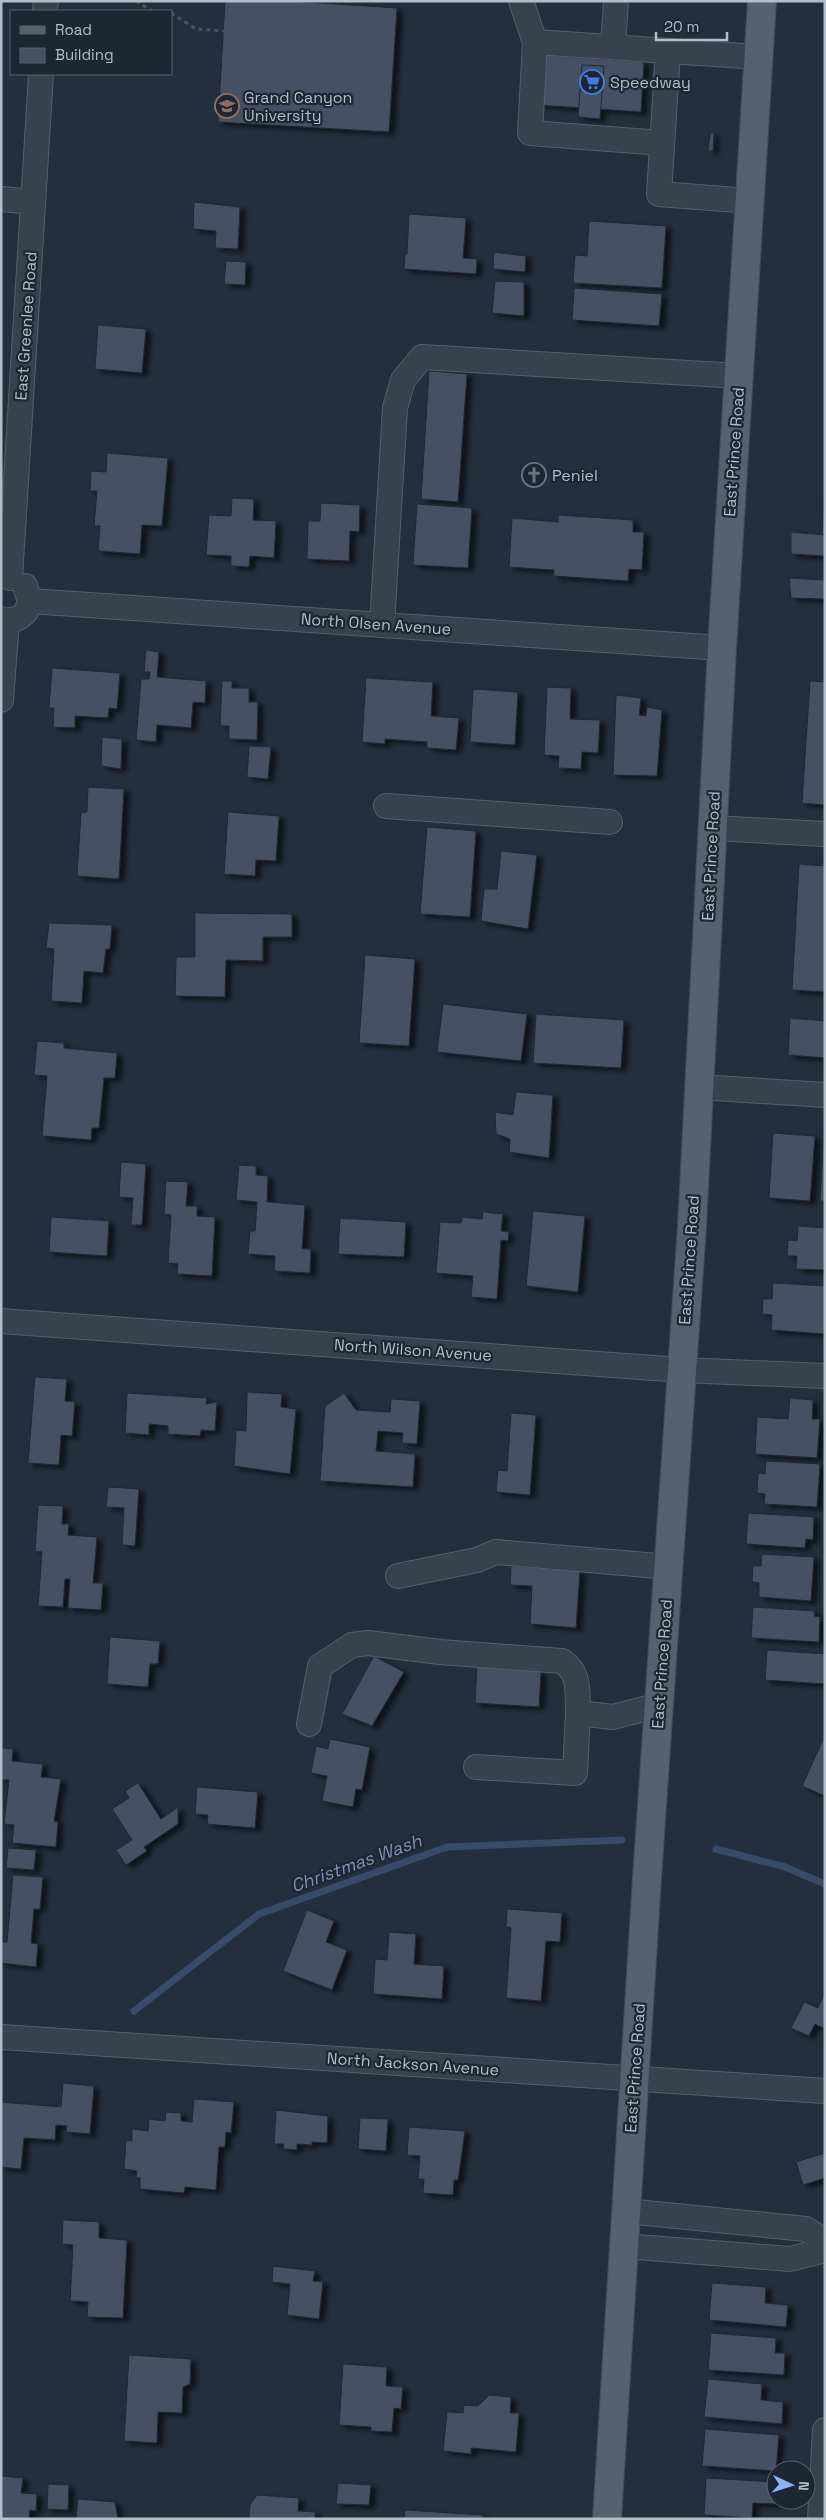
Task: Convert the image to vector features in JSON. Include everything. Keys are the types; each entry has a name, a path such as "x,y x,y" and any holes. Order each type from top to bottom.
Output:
{"main road":[{"name":"East Prince Road","path":"607,2519 634,2080 682,1370 722,648 762,1"}],"street":[{"path":"521,1 535,42 530,133 662,143"},
{"path":"613,47 616,1"},
{"path":"535,42 759,57"},
{"path":"668,51 659,194 750,201"},
{"name":"East Greenlee Road","path":"6,579 41,75"},
{"path":"1,198 33,202"},
{"path":"382,625 395,408 403,380 422,357 739,376"},
{"path":"1,700 4,620 20,618 26,613 30,601 30,594 22,583 6,579"},
{"name":"North Olsen Avenue","path":"30,601 722,648"},
{"path":"386,806 610,822"},
{"path":"713,828 825,834"},
{"path":"699,1087 825,1095"},
{"name":"North Wilson Avenue","path":"1,1321 682,1370 825,1376"},
{"path":"398,1576 477,1560 496,1552 668,1567"},
{"path":"309,1724 320,1666 352,1645 368,1643 440,1652 562,1661 572,1668 577,1680 578,1713 575,1773 476,1767"},
{"path":"578,1713 613,1717 659,1705"},
{"name":"North Jackson Avenue","path":"1,2037 634,2080 825,2091"},
{"path":"626,2211 806,2229 825,2242"},
{"path":"761,2256 764,2225"},
{"path":"624,2246 790,2259 825,2250"},
{"path":"820,2519 825,2430"}],"path":[{"path":"136,1 150,10"},
{"path":"172,13 196,29 224,31"}],"building":[{"path":"225,1 290,1 397,8 389,132 218,122"},
{"name":"Speedway","path":"542,55 644,62 641,112 538,105"},
{"path":"582,65 604,66 600,119 578,117"},
{"path":"710,133 714,133 713,151 708,151"},
{"path":"194,202 240,207 238,249 215,248 216,231 193,229"},
{"path":"409,214 466,218 463,258 477,259 476,274 404,269 405,254 407,254"},
{"path":"589,221 666,226 662,288 573,283 575,255 587,256"},
{"path":"494,252 526,256 525,272 493,269"},
{"path":"226,261 246,262 245,285 224,284"},
{"path":"495,281 524,282 524,316 492,313"},
{"path":"574,288 662,294 659,326 572,320"},
{"path":"98,325 146,329 142,373 95,369"},
{"path":"429,371 467,374 458,502 421,499"},
{"path":"107,453 168,458 162,526 142,525 140,554 98,551 100,526 94,526 97,491 90,491 91,471 106,472"},
{"path":"825,483 825,535 822,534"},
{"path":"232,498 254,499 253,520 276,521 274,558 250,556 249,567 231,566 231,556 206,555 209,515 231,516"},
{"path":"321,503 360,505 359,532 350,531 349,561 307,559 308,521 320,521"},
{"path":"417,504 472,508 468,568 413,565"},
{"path":"558,515 633,520 633,532 644,532 642,570 629,569 628,581 554,576 554,570 509,567 512,518 558,522"},
{"path":"791,532 825,535 825,556 791,554"},
{"path":"789,578 825,580 825,599 791,598"},
{"path":"146,650 159,652 157,677 206,681 205,703 193,702 191,728 157,725 156,742 136,740 141,679 149,679 150,672 144,672"},
{"path":"52,668 120,673 117,709 109,708 108,718 75,716 75,728 53,727 54,708 49,708"},
{"path":"366,678 433,682 431,716 459,718 456,750 427,748 427,742 385,739 385,744 362,742"},
{"path":"222,681 232,681 232,688 249,688 249,702 258,702 257,740 229,739 229,726 220,726"},
{"path":"810,681 825,682 825,805 802,803"},
{"path":"547,687 571,688 570,719 600,720 598,753 582,752 581,769 558,768 559,756 544,755"},
{"path":"473,689 518,692 515,745 470,742"},
{"path":"616,695 641,698 639,715 646,716 647,707 662,710 657,776 613,775"},
{"path":"102,737 122,739 121,769 101,766"},
{"path":"249,746 271,747 268,779 247,777"},
{"path":"88,787 124,789 119,879 77,876 81,813 87,812"},
{"path":"228,812 279,816 276,861 256,860 255,876 224,874"},
{"path":"427,827 476,831 470,917 420,914"},
{"path":"501,851 537,855 528,929 481,921 484,889 497,889"},
{"path":"799,864 825,866 825,992 792,990"},
{"path":"195,913 292,914 292,937 263,937 263,961 226,960 225,997 175,996 176,957 195,957"},
{"path":"49,923 112,925 110,949 106,949 103,973 84,971 82,1003 51,1001 54,949 46,948"},
{"path":"365,955 415,959 409,1046 359,1043"},
{"path":"443,1004 527,1014 521,1061 437,1052"},
{"path":"536,1014 624,1020 621,1068 533,1063"},
{"path":"790,1018 825,1021 825,1058 788,1055"},
{"path":"37,1041 64,1043 64,1048 117,1053 115,1078 104,1078 99,1128 92,1128 91,1140 42,1136 47,1076 34,1075"},
{"path":"516,1092 553,1095 549,1158 509,1152 510,1139 496,1134 495,1112 513,1115"},
{"path":"773,1133 815,1136 810,1201 769,1198"},
{"path":"824,1136 825,1201 820,1201"},
{"path":"121,1162 146,1164 142,1225 131,1225 133,1198 119,1197"},
{"path":"239,1165 256,1166 256,1175 268,1176 267,1202 305,1205 302,1249 311,1249 310,1273 274,1271 275,1256 248,1254 250,1231 255,1231 257,1202 236,1200"},
{"path":"166,1181 188,1182 186,1206 197,1206 197,1216 215,1217 212,1276 177,1274 178,1264 168,1263 171,1215 164,1214"},
{"path":"533,1211 585,1216 578,1292 526,1286"},
{"path":"483,1212 503,1214 501,1231 509,1232 508,1241 501,1240 497,1299 471,1297 473,1276 436,1273 440,1222 461,1223 462,1217 482,1219"},
{"path":"51,1217 109,1221 107,1256 49,1252"},
{"path":"340,1218 406,1222 404,1257 338,1254"},
{"path":"798,1226 825,1228 825,1270 796,1269 797,1256 787,1256 788,1240 797,1241"},
{"path":"773,1283 825,1286 825,1334 771,1330 772,1315 762,1314 763,1299 772,1299"},
{"path":"35,1377 67,1379 65,1401 75,1402 72,1436 61,1435 59,1465 28,1463"},
{"path":"247,1392 282,1394 281,1407 296,1409 290,1474 234,1466 236,1430 246,1431"},
{"path":"127,1393 207,1398 206,1404 217,1402 215,1431 201,1430 200,1436 168,1434 168,1426 149,1424 149,1435 125,1433"},
{"path":"344,1393 356,1410 390,1412 391,1399 420,1401 417,1444 402,1443 403,1433 378,1431 376,1451 415,1454 413,1487 320,1481 325,1406"},
{"path":"790,1398 813,1400 812,1419 820,1419 817,1458 755,1454 757,1417 788,1419"},
{"path":"511,1413 536,1415 530,1495 496,1492 498,1470 507,1471"},
{"path":"766,1461 820,1464 817,1507 764,1504 765,1494 757,1493 758,1473 765,1474"},
{"path":"108,1487 139,1489 135,1546 122,1545 124,1508 106,1507"},
{"path":"38,1505 63,1506 62,1524 69,1524 68,1535 97,1537 93,1583 103,1583 101,1610 68,1608 70,1579 65,1579 63,1607 38,1606 42,1552 35,1551"},
{"path":"748,1513 814,1517 813,1540 806,1539 805,1548 746,1544"},
{"path":"762,1554 814,1557 811,1601 759,1597 759,1583 752,1582 753,1566 761,1566"},
{"path":"511,1566 580,1571 576,1628 530,1624 532,1586 510,1585"},
{"path":"753,1607 815,1611 814,1616 820,1617 819,1642 751,1638"},
{"path":"110,1637 160,1641 158,1664 150,1664 148,1687 107,1684"},
{"path":"767,1650 825,1654 825,1684 765,1680"},
{"path":"374,1656 404,1672 372,1726 342,1714"},
{"path":"477,1666 541,1671 539,1707 475,1703"},
{"path":"825,1735 825,1796 802,1786"},
{"path":"330,1739 370,1747 362,1790 356,1789 353,1807 322,1801 327,1776 311,1773 316,1746 328,1749"},
{"path":"1,1748 13,1749 12,1761 43,1764 41,1777 61,1779 54,1821 58,1822 56,1847 12,1843 14,1825 4,1824 9,1780 1,1780"},
{"path":"138,1783 161,1819 178,1807 178,1824 144,1847 147,1851 126,1865 116,1850 132,1840 112,1809 129,1798 125,1791"},
{"path":"197,1787 258,1792 255,1828 207,1824 208,1815 195,1814"},
{"path":"8,1848 36,1850 34,1870 6,1868"},
{"path":"13,1875 43,1877 40,1909 34,1909 31,1943 38,1944 36,1967 1,1963 1,1942 7,1942"},
{"path":"507,1909 562,1913 560,1942 546,1941 541,2001 506,1998 511,1928 506,1926"},
{"path":"307,1910 334,1921 326,1942 347,1950 332,1990 283,1971"},
{"path":"389,1932 416,1934 414,1964 444,1966 442,1999 373,1994 375,1959 387,1960"},
{"path":"825,1993 825,2029 815,2024 809,2036 791,2028 804,2002 818,2008"},
{"path":"63,2083 94,2086 90,2134 66,2132 67,2126 56,2125 55,2140 24,2138 21,2169 1,2167 1,2102 61,2107"},
{"path":"194,2099 234,2102 231,2133 226,2132 225,2147 219,2147 216,2190 185,2187 184,2193 140,2189 140,2178 136,2178 137,2171 124,2169 126,2140 132,2141 132,2129 148,2131 149,2119 165,2121 166,2112 181,2113 181,2121 192,2122"},
{"path":"276,2110 328,2116 327,2143 297,2144 297,2150 283,2149 284,2144 274,2144"},
{"path":"360,2118 388,2119 386,2151 358,2149"},
{"path":"409,2127 465,2131 458,2180 454,2180 453,2195 423,2193 424,2179 418,2179 420,2156 407,2155"},
{"path":"825,2153 825,2178 803,2185 796,2162"},
{"path":"63,2220 99,2222 99,2238 127,2240 123,2318 87,2317 88,2302 70,2301 73,2245 62,2244"},
{"path":"273,2266 315,2271 313,2281 323,2282 319,2319 287,2315 290,2284 272,2282"},
{"path":"712,2283 766,2287 765,2303 788,2305 786,2327 709,2320"},
{"path":"711,2333 776,2338 775,2353 785,2353 784,2375 708,2370"},
{"path":"129,2355 191,2359 190,2384 183,2387 182,2413 158,2412 157,2443 124,2441"},
{"path":"343,2364 387,2367 386,2386 403,2387 401,2409 394,2408 392,2432 371,2431 371,2427 339,2425"},
{"path":"708,2379 762,2384 761,2400 783,2402 782,2424 704,2417"},
{"path":"489,2395 511,2397 510,2413 519,2413 516,2452 471,2448 471,2454 443,2451 447,2412 463,2413 464,2405 478,2406"},
{"path":"705,2429 779,2435 777,2460 766,2460 766,2470 702,2466"},
{"path":"1,2476 23,2478 21,2493 37,2494 36,2511 30,2510 29,2519 1,2519"},
{"path":"706,2478 766,2481 766,2504 753,2503 752,2518 704,2515"},
{"path":"338,2483 371,2485 369,2505 336,2504"},
{"path":"48,2484 69,2485 68,2510 47,2509"},
{"path":"257,2495 299,2498 298,2511 315,2512 315,2519 249,2519 250,2505"},
{"path":"78,2499 115,2502 118,2519 76,2519"},
{"path":"405,2510 483,2515 483,2519 404,2519"}],"waterway":[{"name":"Christmas Wash","path":"134,2011 259,1914 447,1847 622,1840"},
{"name":"Christmas Wash","path":"716,1849 785,1867 825,1884"}],"place":[{"name":"Speedway","path":"592,82"},
{"name":"Grand Canyon University","path":"227,106"},
{"name":"Peniel","path":"534,475"}]}
